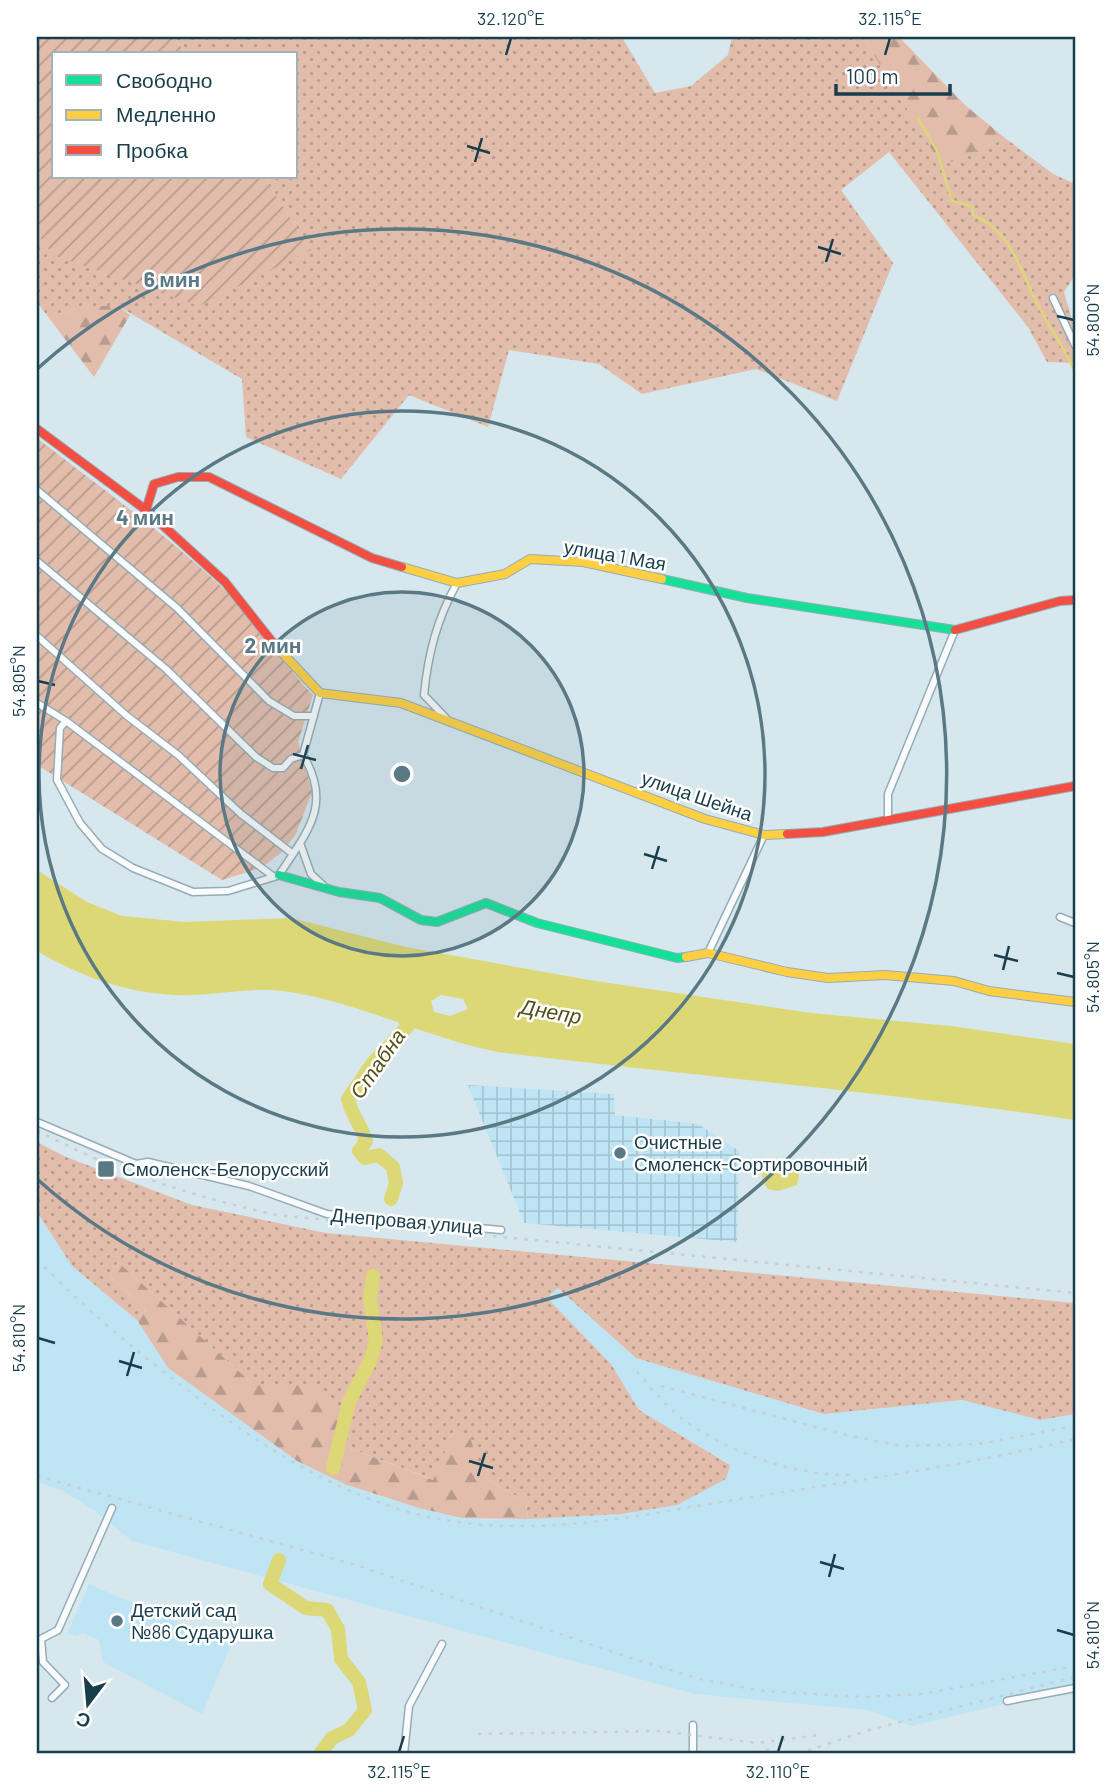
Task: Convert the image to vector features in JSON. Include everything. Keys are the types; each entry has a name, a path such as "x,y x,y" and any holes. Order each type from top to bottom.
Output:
{"street":[{"path":"1053,298 1075,345"},
{"path":"37,429 146,510 225,582 294,667 320,693 303,755 316,777 317,811 300,844 277,876 228,891 193,892 133,868 102,849 80,823 57,780 60,727 66,721"},
{"name":"улица 1 Мая","path":"146,510 155,484 178,477 209,477 372,558 457,583 505,573 530,559 583,562 747,598 955,630 1060,600 1075,600"},
{"path":"37,490 177,608 269,701 294,716 314,716"},
{"path":"37,561 166,669 256,757 273,768 283,768 291,760 303,755"},
{"path":"446,718 424,695 425,682 428,658 443,609 457,583"},
{"path":"888,820 888,794 955,630"},
{"path":"37,636 127,716 178,755 241,814 293,854"},
{"name":"улица Шейна","path":"320,693 401,703 705,819 764,835 823,831 1075,786"},
{"path":"37,703 66,721 277,876 380,898 421,920 437,922 486,904 537,923 677,958 708,953 787,972 828,978 885,975 954,981 989,991 1075,1002"},
{"path":"708,953 764,835"},
{"path":"300,844 311,874 325,888"},
{"path":"1060,917 1075,923"},
{"name":"Днепровая улица","path":"37,1122 136,1164 148,1162 237,1183 327,1214 501,1230"},
{"path":"52,1698 65,1685 43,1662 39,1639 58,1630 112,1508"},
{"path":"404,1754 410,1706 442,1644"},
{"path":"1007,1701 1075,1688"},
{"path":"693,1726 693,1754"}],"shaded area":[{"path":"468,1085 614,1094 615,1115 698,1124 739,1151 737,1242 524,1223"},
{"path":"37,1212 72,1266 137,1320 168,1368 297,1461 347,1485 461,1518 491,1520 621,1514 677,1505 730,1464 639,1410 611,1364 547,1298 558,1288 636,1358 824,1414 962,1400 1040,1420 1075,1414 1075,1687 912,1726 868,1710 695,1694 132,1541 94,1510 61,1490 37,1482"},
{"path":"89,1584 231,1645 202,1714 103,1662 99,1640 83,1633 76,1636 67,1634"}],"green space":[{"path":"37,37 174,37 185,52 52,52 52,178 265,178 311,250 199,306 53,255 37,233"},
{"path":"174,37 615,37 623,39 655,93 691,86 728,55 732,37 863,37 942,165 1005,138 1053,174 1075,184 1075,275 1064,292 1075,330 1075,363 1047,362 1028,327 889,152 841,190 893,263 837,401 756,369 642,394 599,364 509,350 488,427 409,395 341,479 246,437 242,379 118,306 87,306 49,318 37,302 37,233 54,255 311,250 265,178 298,178 298,52 185,52"},
{"path":"863,37 899,37 965,105 1005,138 942,166"},
{"path":"87,306 118,306 130,315 94,377 49,318"},
{"path":"37,438 161,534 231,596 313,695 298,742 312,792 296,834 282,852 261,868 222,880 37,765"},
{"path":"37,1142 66,1157 192,1205 326,1233 1075,1303 1075,1414 1040,1420 962,1400 824,1414 636,1358 558,1288 547,1298 611,1364 639,1410 730,1465 726,1479 677,1505 621,1514 528,1519 526,1502 482,1476 453,1432 434,1480 339,1444 346,1418 308,1385 254,1385 118,1262 110,1276 146,1310 137,1320 72,1266 37,1212"},
{"path":"118,1262 254,1385 308,1384 346,1418 339,1444 433,1480 453,1432 470,1437 482,1476 526,1502 528,1519 462,1518 419,1508 347,1485 297,1461 168,1368 137,1320 146,1310 110,1276"}],"water":[{"name":"Днепр","path":"37,870 87,902 122,916 185,922 291,918 406,947 589,980 811,1013 951,1026 1075,1044 1075,1120 498,1052 444,1038 338,1003 283,991 172,995 132,989 93,978 37,951","holes":["441,995 463,999 468,1009 450,1016 434,1012 431,1001"]},
{"path":"773,1162 788,1162 800,1171 797,1185 778,1191 768,1189 762,1180 763,1168"}],"waterway":[{"path":"918,118 937,151 952,201 972,206 973,215 987,222 1007,243 1074,370 1075,382"},
{"name":"Стабна","path":"391,1199 396,1183 393,1167 379,1155 365,1158 359,1151 366,1141 348,1099 373,1063 407,1027 403,1010"},
{"name":"Стабна","path":"333,1468 349,1402 370,1361 376,1340 370,1298 373,1276"},
{"name":"Стабна","path":"279,1560 270,1584 306,1608 327,1610 338,1629 341,1659 359,1682 365,1710 349,1730 332,1738 320,1754"}],"railway":[{"path":"37,1130 94,1158 154,1181 277,1215 1075,1293"},
{"path":"37,1259 69,1291 173,1379 281,1455 359,1495 443,1520 521,1526 620,1518 995,1457 1075,1439"},
{"path":"637,1371 678,1416 723,1444 787,1467 810,1472 853,1475"},
{"path":"661,1386 846,1435 901,1446 978,1444 1075,1426"},
{"path":"37,1476 356,1565 703,1680 764,1691 864,1697 921,1694 1075,1666"},
{"path":"798,1754 869,1730 1075,1677"},
{"path":"478,1734 660,1731 757,1743 819,1735"},
{"path":"745,1754 771,1749"}],"traffic: fast":[{"path":"662,579 747,598 955,630"},
{"path":"279,875 339,892 380,898 421,920 437,922 486,903 537,923 677,958 686,957"}],"traffic: slow":[{"path":"402,567 457,583 505,574 530,559 583,562 662,579"},
{"path":"274,644 320,693 401,703 705,819 764,835 787,834"},
{"path":"686,957 708,953 787,972 828,978 885,975 954,981 989,991 1075,1002"}],"traffic: jam":[{"path":"37,429 146,510 225,582 274,644"},
{"path":"146,510 154,484 178,477 209,477 372,558 402,567"},
{"path":"955,630 1060,601 1075,600"},
{"path":"787,834 823,832 1075,786"}],"place":[{"name":"Очистные Смоленск-Сортировочный","path":"620,1153"},
{"name":"Смоленск-Белорусский","path":"106,1169"},
{"name":"Детский сад №86 Сударушка","path":"117,1621"}]}
